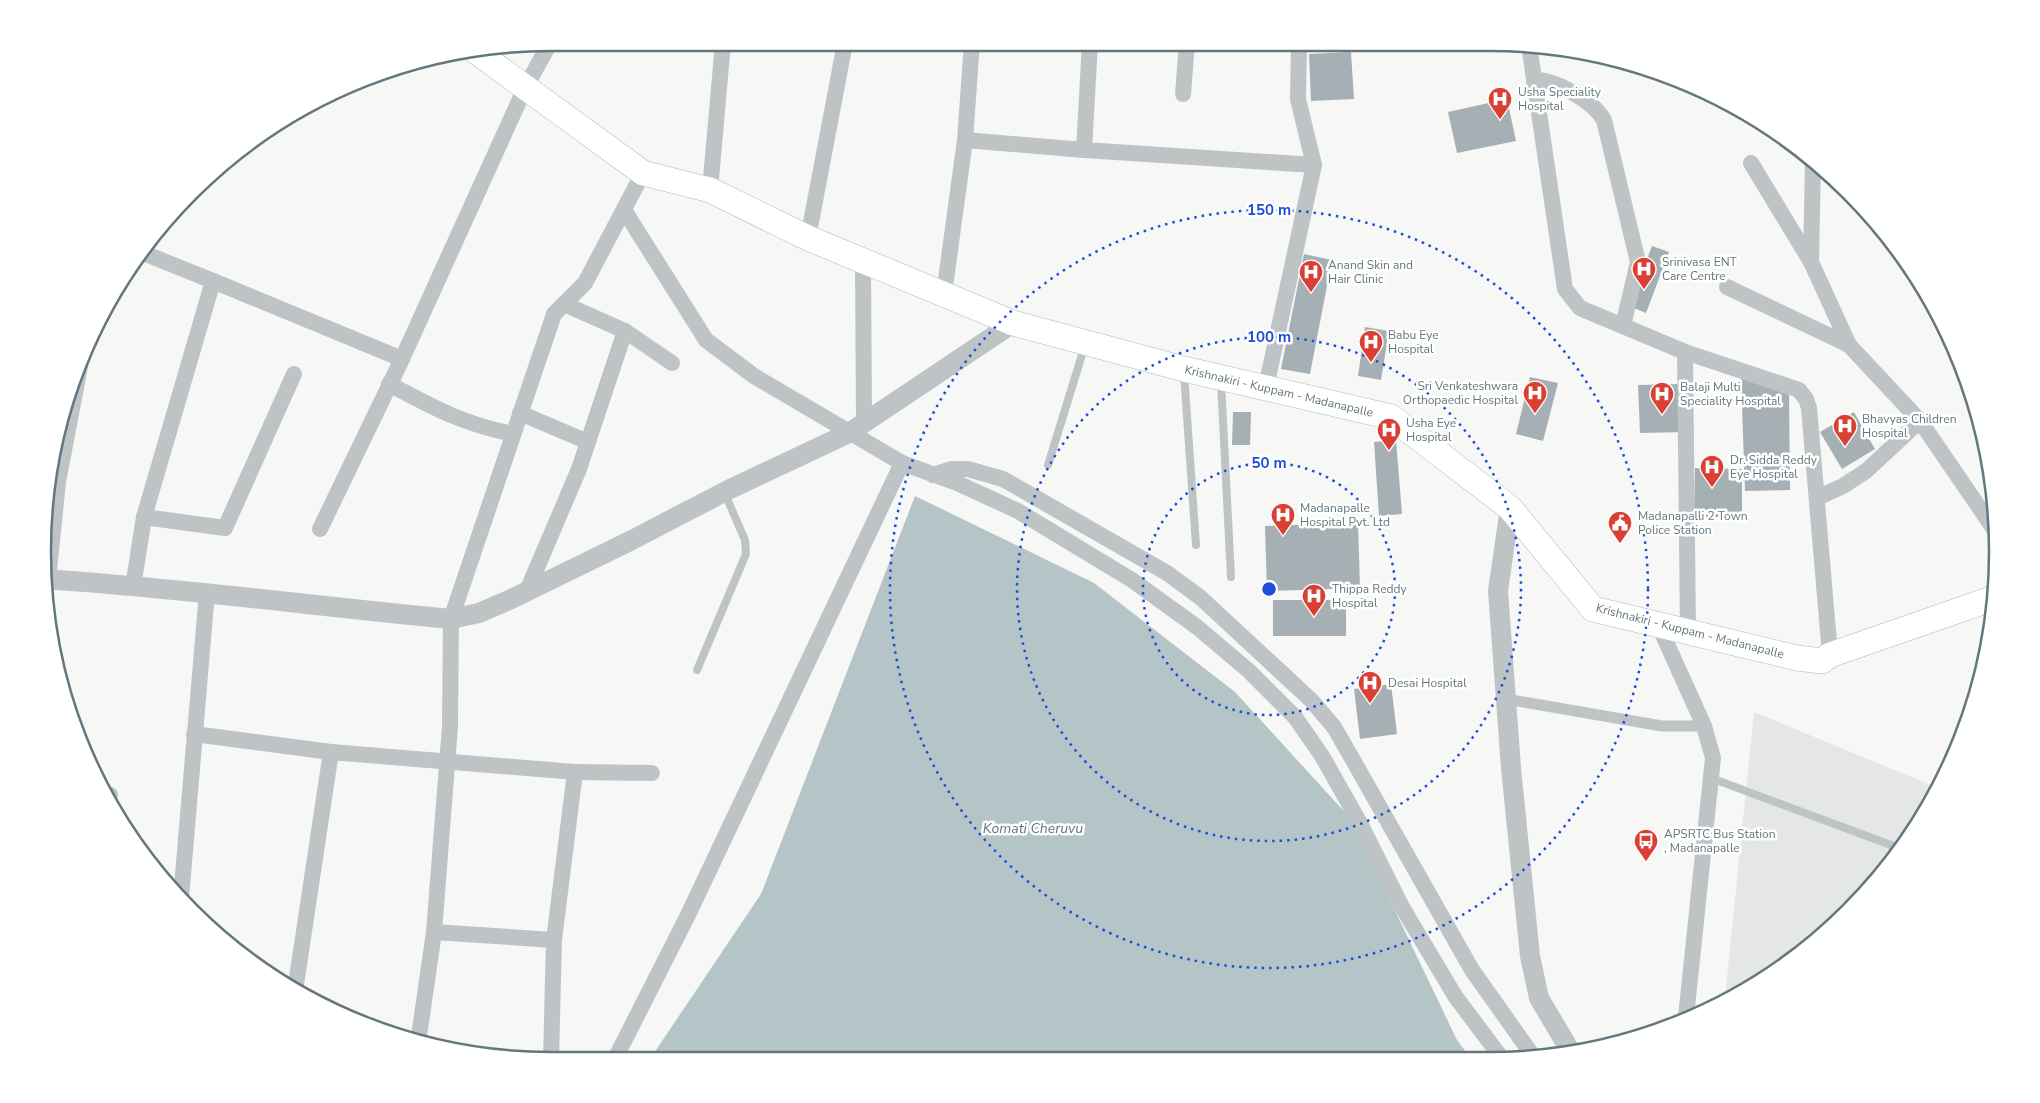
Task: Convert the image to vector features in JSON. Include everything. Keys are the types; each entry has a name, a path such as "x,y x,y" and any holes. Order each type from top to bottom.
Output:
{"main road":[{"path":"483,57 643,173"},
{"name":"Krishnakiri - Kuppam - Madanapalle","path":"643,173 710,190 808,238 1013,323 1085,344 1184,369 1391,417 1510,508 1593,609 1797,658 1822,661 1830,655 1986,601"}],"street":[{"path":"320,528 402,358 525,88 545,51"},
{"path":"710,190 722,51"},
{"path":"808,238 843,51"},
{"path":"944,294 965,140 971,51"},
{"path":"1084,150 1090,51"},
{"path":"1183,94 1186,51"},
{"path":"1266,387 1314,165 1298,99 1299,51"},
{"path":"1530,53 1565,289 1580,308 1685,352 1798,390 1806,399 1810,408 1830,655"},
{"path":"1534,80 1545,79 1591,104 1604,120 1638,262 1623,326"},
{"path":"965,140 1314,165"},
{"path":"1751,163 1811,262 1849,345 1920,421 1988,520"},
{"path":"1811,262 1812,170"},
{"path":"419,1034 434,932 450,726 451,619 554,314 585,283 643,173"},
{"path":"624,210 706,340 754,376 856,428 902,464 1018,511 1132,580 1198,627 1249,671 1295,717 1322,756 1361,825 1402,907 1455,996 1497,1052"},
{"path":"149,255 402,358"},
{"path":"856,428 863,262"},
{"path":"133,587 144,517 213,281"},
{"path":"1727,287 1849,345"},
{"path":"564,304 625,331 672,363"},
{"path":"52,580 207,592 256,600 451,619 479,614 630,542 724,492 856,428 1013,323"},
{"path":"527,591 579,469 625,331"},
{"path":"1685,352 1688,633"},
{"path":"144,517 226,528 294,374"},
{"path":"389,384 454,418 480,428 513,434"},
{"path":"520,413 588,442"},
{"path":"1817,498 1843,486 1866,471 1920,421"},
{"path":"619,1052 688,915 902,464"},
{"path":"933,475 951,469 968,469 1003,479 1167,572 1201,598 1311,700 1334,727 1472,970 1529,1050"},
{"path":"1510,508 1498,591 1530,956 1539,998 1567,1045"},
{"path":"182,888 207,592"},
{"path":"1658,624 1704,726 1713,758 1687,1011"},
{"path":"1506,699 1662,726 1704,726"},
{"path":"194,734 331,752 447,764 575,772 652,773"},
{"path":"296,982 331,752"},
{"path":"550,1052 554,940 575,772"},
{"path":"434,932 554,940"}],"lane":[{"path":"1048,465 1085,344"},
{"path":"1184,369 1196,545"},
{"path":"1221,378 1231,577"},
{"path":"697,670 746,554 745,540 724,492"},
{"path":"1711,778 1892,846"}],"shaded area":[{"path":"1754,712 1931,785 1922,802 1885,856 1842,905 1793,948 1739,985 1726,992"}],"water":[{"name":"Komati Cheruvu","path":"915,496 1094,583 1235,692 1351,819 1457,1040 1466,1052 655,1052 761,894"}],"building":[{"path":"1351,52 1354,99 1311,101 1309,54"},
{"path":"1507,99 1516,141 1457,153 1448,112"},
{"path":"1652,246 1669,252 1646,313 1629,306"},
{"path":"1304,254 1332,260 1310,374 1281,369"},
{"path":"1365,327 1389,331 1381,380 1358,376"},
{"path":"1530,377 1558,383 1543,441 1516,434"},
{"path":"1741,378 1789,394 1790,490 1745,491"},
{"path":"1682,384 1684,432 1640,433 1638,385"},
{"path":"1233,412 1251,412 1250,445 1232,445"},
{"path":"1854,412 1875,449 1842,469 1820,432"},
{"path":"1396,440 1402,514 1379,516 1374,442"},
{"path":"1695,468 1742,469 1742,517 1694,517"},
{"path":"1358,523 1360,588 1267,591 1265,526"},
{"path":"1273,600 1346,600 1346,636 1273,636"},
{"path":"1391,684 1397,734 1360,739 1354,689"}],"place":[{"name":"Usha Speciality Hospital","path":"1500,120"},
{"name":"Srinivasa ENT Care Centre","path":"1644,290"},
{"name":"Anand Skin and Hair Clinic","path":"1311,293"},
{"name":"Babu Eye Hospital","path":"1371,363"},
{"name":"Sri Venkateshwara Orthopaedic Hospital","path":"1535,414"},
{"name":"Balaji Multi Speciality Hospital","path":"1662,415"},
{"name":"Bhavyas Children Hospital","path":"1845,447"},
{"name":"Usha Eye Hospital","path":"1389,451"},
{"name":"Dr. Sidda Reddy Eye Hospital","path":"1712,488"},
{"name":"Madanapalle Hospital Pvt. Ltd","path":"1283,536"},
{"name":"Madanapalli 2 Town Police Station","path":"1620,544"},
{"name":"Thippa Reddy Hospital","path":"1314,617"},
{"name":"Desai Hospital","path":"1370,704"},
{"name":"APSRTC Bus Station , Madanapalle","path":"1646,862"}]}
